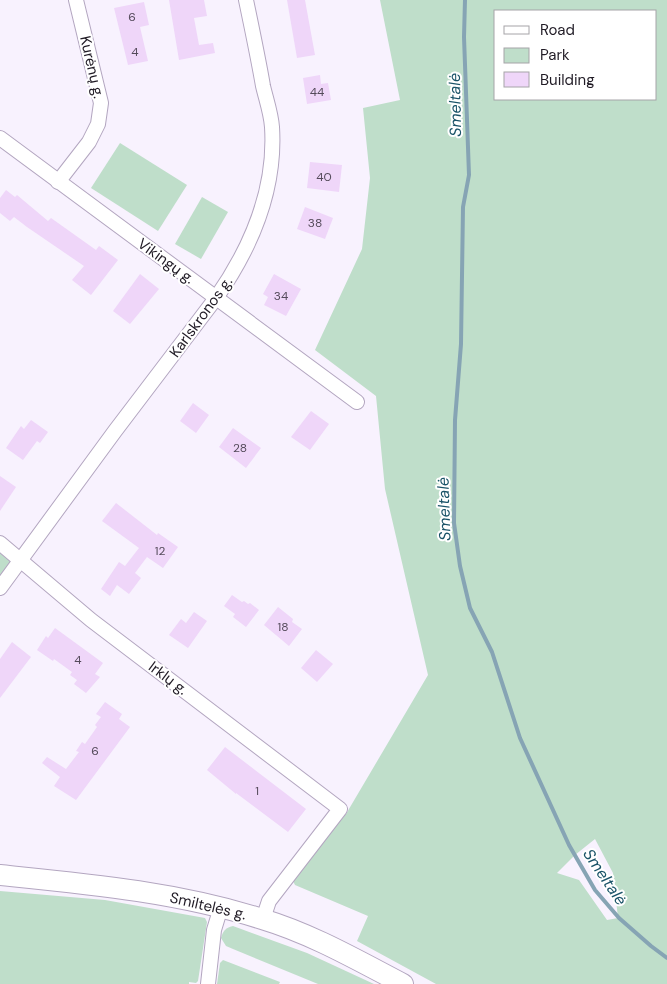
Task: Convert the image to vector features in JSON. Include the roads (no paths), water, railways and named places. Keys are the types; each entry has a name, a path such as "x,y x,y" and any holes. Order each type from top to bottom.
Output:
{"street":[{"name":"Kurėnų g.","path":"58,182 89,142 98,124 101,103 76,0"},
{"name":"Karlskronos g.","path":"0,588 115,431 216,298 241,258 254,231 264,199 270,167 272,127 246,0"},
{"name":"Vikingų g.","path":"0,138 357,402"},
{"name":"Irklų g.","path":"0,543 91,620 340,809 269,901 263,919"},
{"name":"Smiltelės g.","path":"0,875 135,890 221,907 263,919 329,945 403,984"},
{"path":"208,984 214,930 221,907"}],"waterway":[{"name":"Smeltalė","path":"465,0 464,37 469,175 463,207 461,344 455,420 454,523 460,566 470,608 492,652 520,738 569,845 595,890 619,918 667,958"}]}
